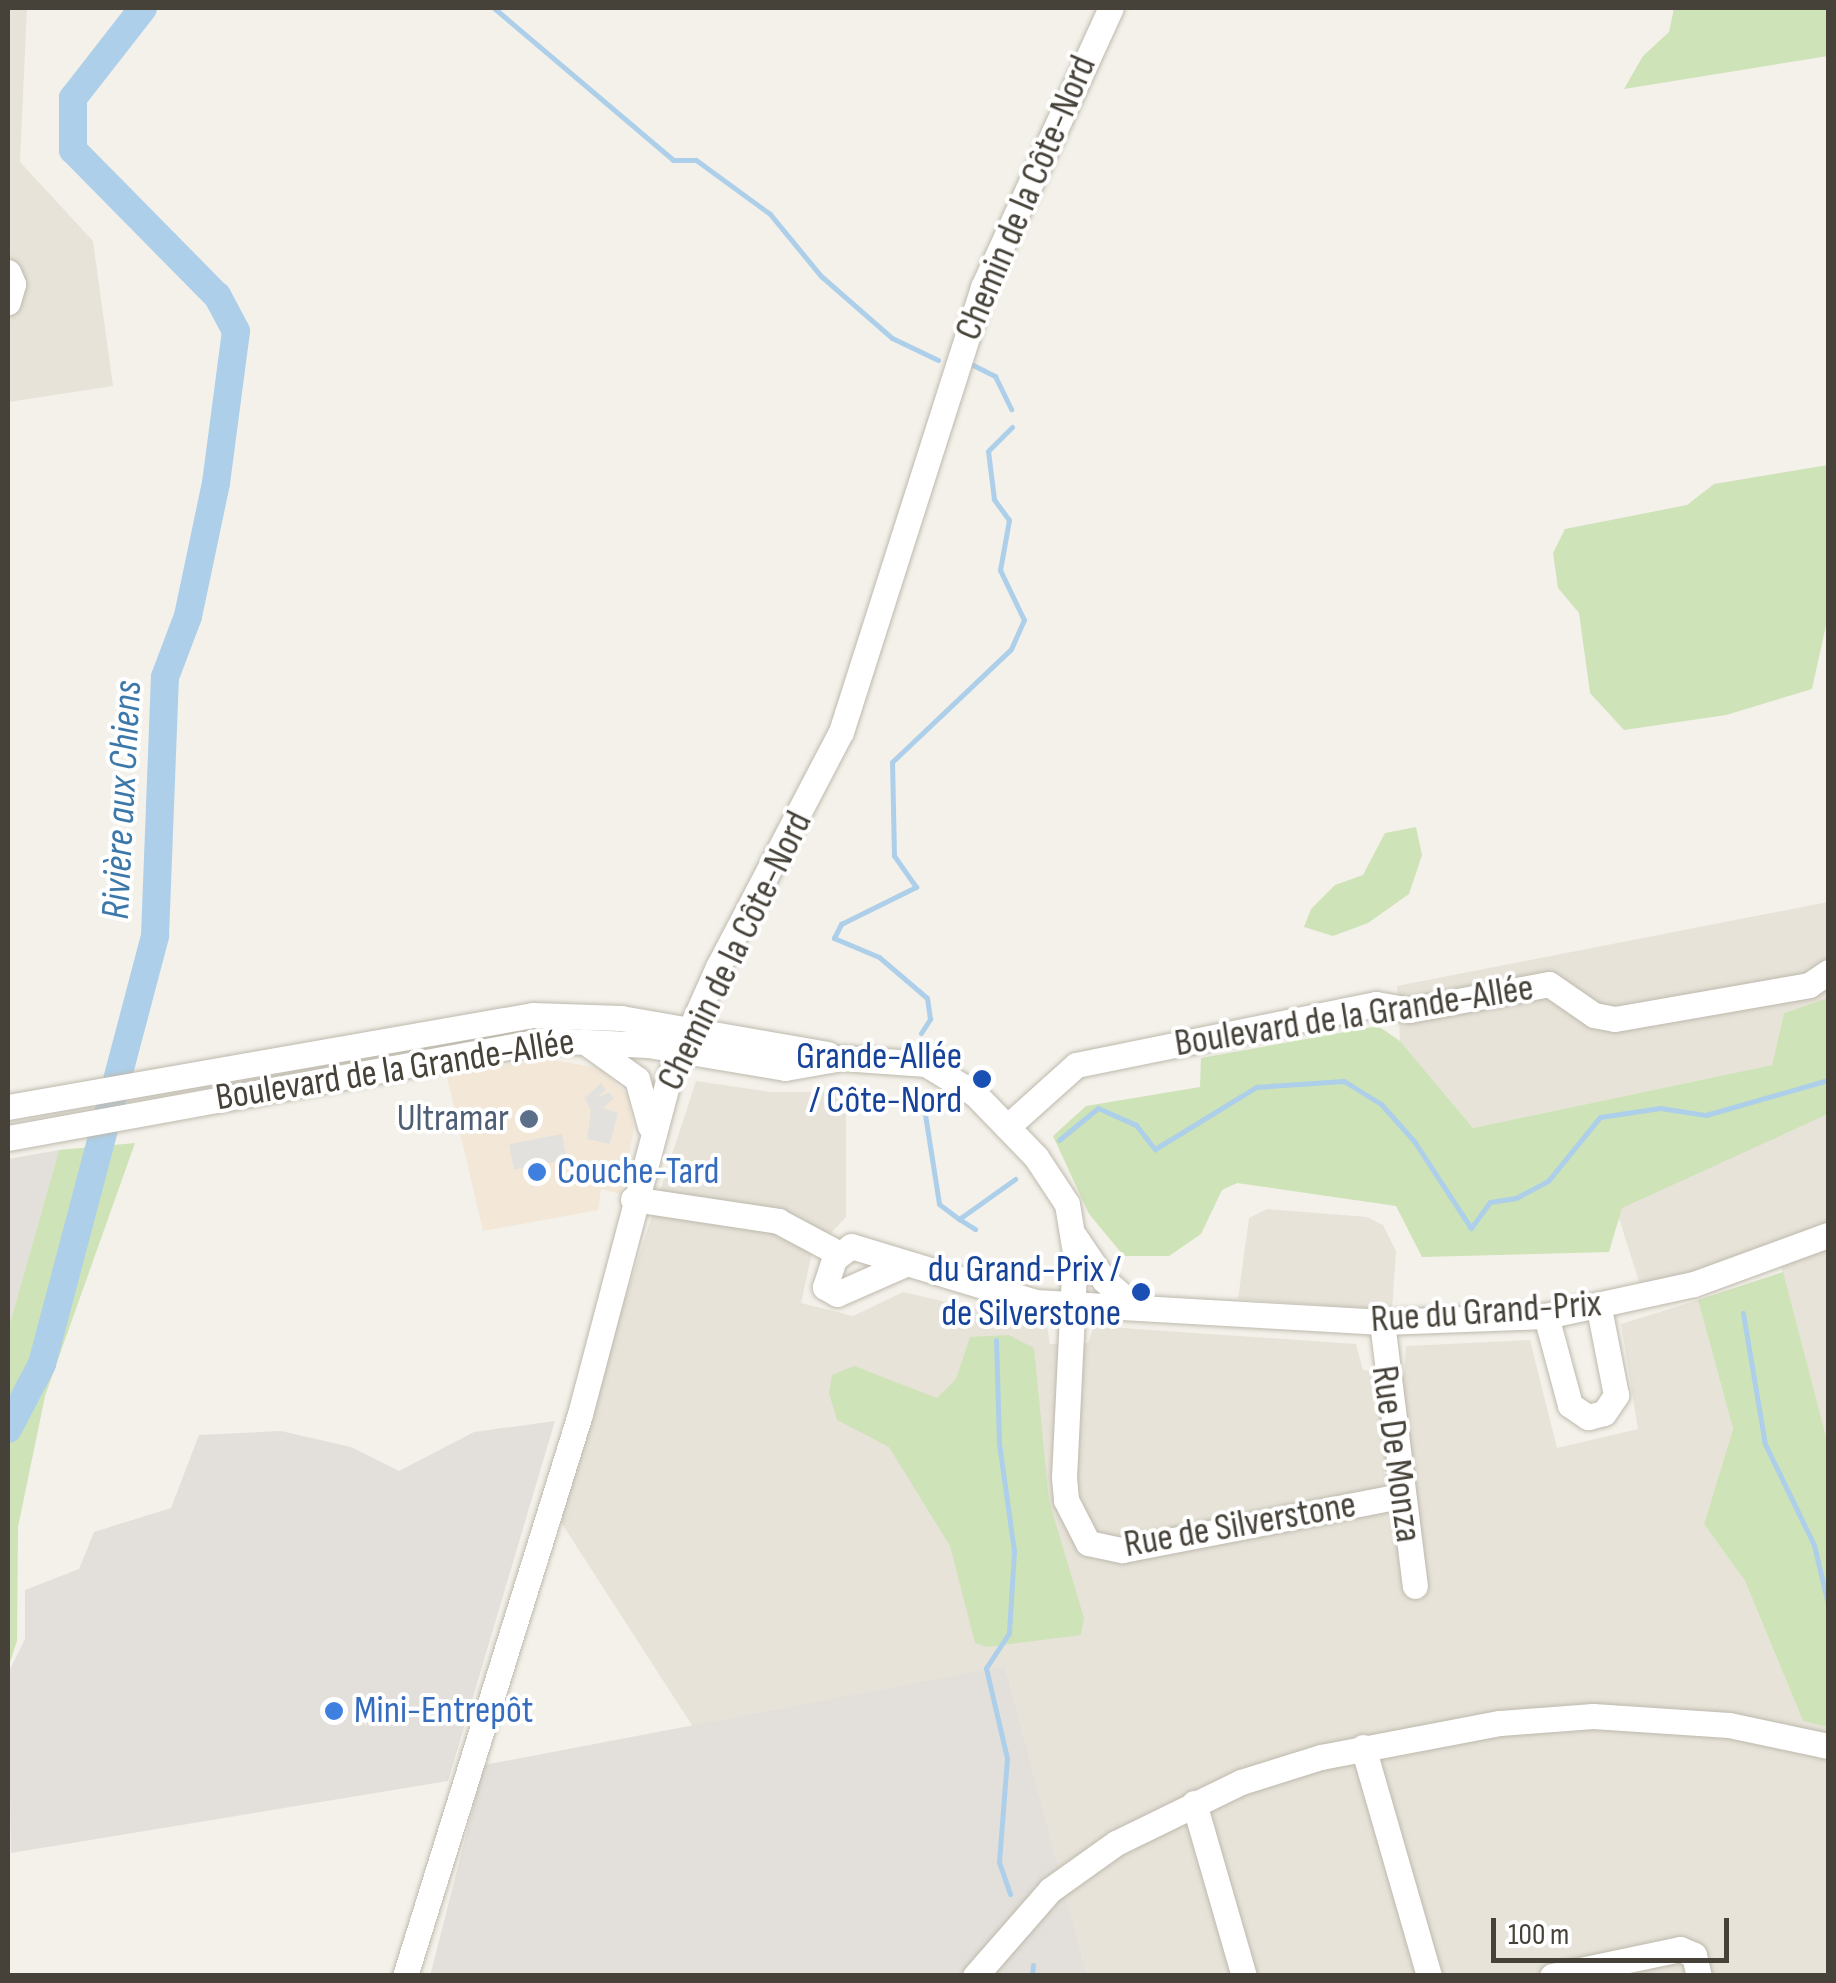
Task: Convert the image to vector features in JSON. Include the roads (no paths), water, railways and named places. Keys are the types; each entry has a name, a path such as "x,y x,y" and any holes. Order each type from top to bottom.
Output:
{"street":[{"name":"Chemin de la Côte-Nord","path":"405,1976 580,1414 650,1132 684,1040 841,732 983,287 1111,8"},
{"path":"8,272 8,302"},
{"name":"Boulevard de la Grande-Allée","path":"1008,1127 1076,1064 1376,1004 1409,1010 1550,984 1594,1015 1615,1019 1809,985 1828,972"},
{"name":"Boulevard de la Grande-Allée","path":"8,1108 534,1015 684,1040 785,1068 842,1058 934,1066 1008,1127 1056,1185 1074,1236 1073,1302"},
{"name":"Boulevard de la Grande-Allée","path":"8,1138 580,1038 684,1040"},
{"path":"580,1038 637,1078 650,1132"},
{"path":"107,1118 113,1088"},
{"path":"634,1199 778,1222 838,1253 825,1283 833,1294 906,1264"},
{"name":"Rue du Grand-Prix","path":"838,1253 858,1246 1008,1298 1382,1322 1546,1316 1599,1308 1694,1284 1828,1235"},
{"path":"1074,1236 1104,1280 1133,1305"},
{"name":"Rue de Silverstone","path":"1073,1302 1064,1477 1066,1500 1088,1543 1122,1550 1400,1496"},
{"path":"1546,1316 1570,1406 1588,1417 1604,1413 1616,1395 1599,1308"},
{"name":"Rue De Monza","path":"1382,1322 1400,1496 1414,1586"},
{"path":"975,1976 1050,1890 1116,1843 1194,1803 1278,1770 1363,1748 1500,1722 1593,1716 1729,1725 1828,1746"},
{"path":"1363,1748 1429,1976"},
{"path":"1194,1803 1244,1976"},
{"path":"1552,1976 1680,1948 1694,1955 1699,1976"}],"waterway":[{"name":"Rivière aux Chiens","path":"8,1429 42,1364 155,936 165,677 188,616 216,483 236,331 217,296 73,150 73,98 143,8"},
{"path":"494,8 673,160 696,160 770,214 821,276 892,338 938,360"},
{"path":"973,365 995,376 1011,409"},
{"path":"921,1033 930,1019 927,998 879,957 834,938 841,924 916,887 894,856 892,762 1011,649 1024,620 1000,570 1009,520 994,499 988,451 1012,427"},
{"path":"1059,1140 1098,1108 1136,1125 1155,1149 1256,1087 1344,1081 1381,1104 1414,1141 1471,1228 1490,1202 1516,1198 1548,1181 1600,1117 1660,1108 1706,1115 1828,1080"},
{"path":"922,1095 939,1204 959,1219 1015,1179"},
{"path":"959,1219 975,1229"},
{"path":"1743,1313 1765,1444 1814,1545 1828,1604"},
{"path":"996,1340 999,1443 1014,1551 1009,1633 986,1668 1007,1758 999,1862 1010,1894"},
{"path":"1032,1976 1033,1965"}],"place":[{"name":"Grande-Allée / Côte-Nord","path":"982,1079"},
{"name":"Ultramar","path":"529,1119"},
{"name":"Couche-Tard","path":"537,1172"},
{"name":"du Grand-Prix / de Silverstone","path":"1141,1292"},
{"name":"Mini-Entrepôt","path":"334,1711"}]}
